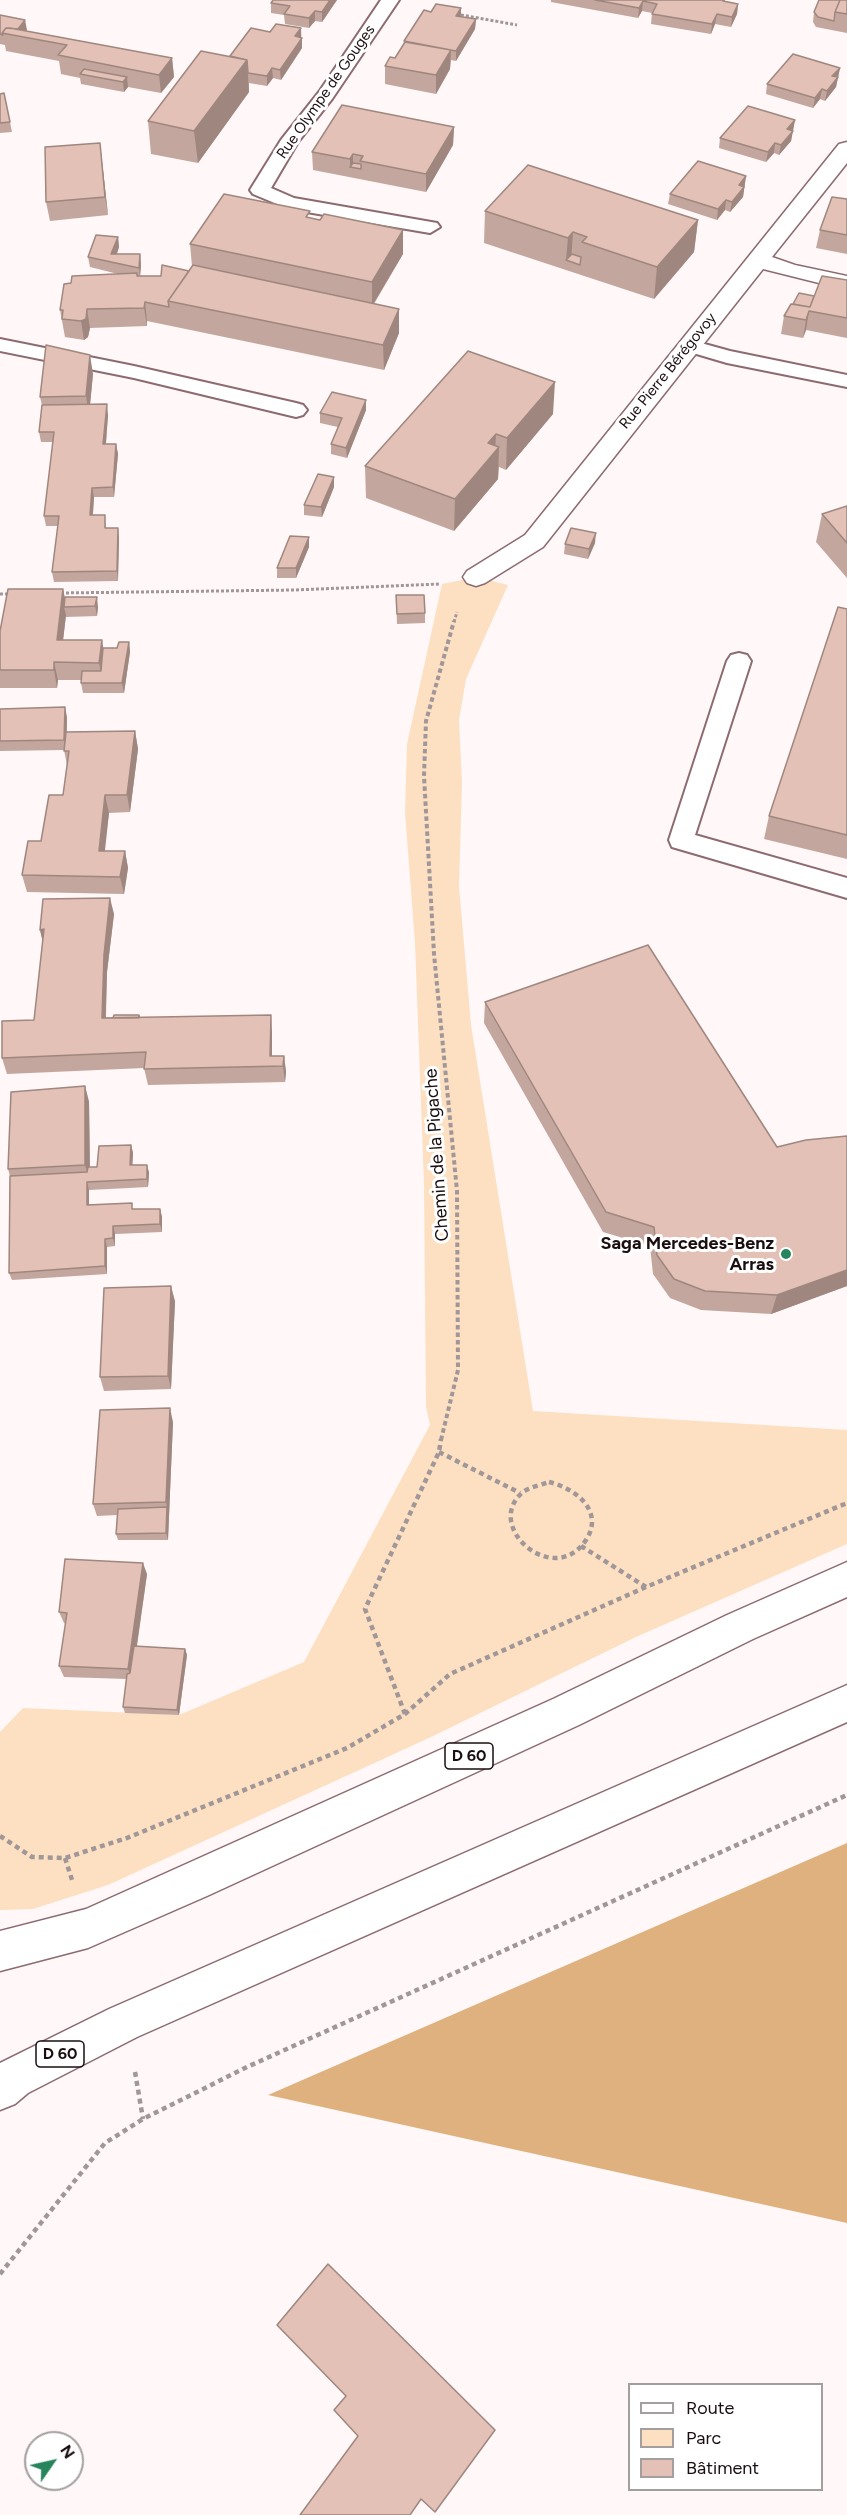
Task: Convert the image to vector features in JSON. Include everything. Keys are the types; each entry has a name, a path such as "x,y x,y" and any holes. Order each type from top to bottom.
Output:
{"main road":[{"name":"Rue Pierre Bérégovoy","path":"476,576 534,541 847,149"},
{"path":"758,260 789,271 847,283"},
{"name":"D 60","path":"0,1951 88,1928 193,1882 566,1712 740,1627 847,1579"},
{"name":"D 60","path":"0,2089 13,2078 123,2023 847,1703"}],"lane":[{"name":"Rue Olympe de Gouges","path":"388,2 326,95 290,140 260,190 289,203 430,227"},
{"path":"326,95 349,100"},
{"path":"0,345 134,372 296,410"},
{"path":"690,346 727,357 847,381"},
{"path":"739,661 681,840 847,888"}],"path":[{"path":"388,2 517,25"},
{"path":"60,593 294,590 442,584 476,576"},
{"name":"Chemin de la Pigache","path":"405,1714 365,1609 439,1452 447,1407 458,1370 457,1191 434,954 424,776 426,721 456,614 476,576"},
{"path":"0,594 12,594"},
{"path":"439,1452 520,1493"},
{"path":"549,1482 564,1484 578,1492 588,1504 591,1519 590,1533 581,1546 570,1554 556,1558 528,1551 518,1542 511,1530 512,1504 520,1493 533,1484 549,1482"},
{"path":"0,1836 32,1857 64,1858 127,1838 347,1748 405,1714 450,1674 646,1587 847,1503"},
{"path":"581,1546 646,1587"},
{"path":"0,2274 105,2143 143,2119 248,2067 671,1877 847,1795"}],"green space":[{"path":"476,577 508,585 466,679 459,720 462,783 459,886 471,1025 533,1411 847,1430 847,1544 636,1637 429,1738 108,1885 33,1909 0,1910 0,1732 23,1708 179,1715 304,1662 430,1425 426,1407 424,1184 415,943 405,812 407,744 442,584"}],"shaded area":[{"path":"847,1843 847,2223 268,2095"}],"building":[{"path":"273,0 330,0 322,12 315,11 309,18 284,14 290,6 271,3"},
{"path":"595,0 724,0 738,4 732,17 717,14 712,24 652,14 657,4 643,1 639,8"},
{"path":"819,0 840,0 834,21 818,17 814,12"},
{"path":"840,0 847,0 847,14 835,12"},
{"path":"436,4 461,8 456,16 476,19 456,51 404,41 424,10 431,12"},
{"path":"0,15 25,20 18,29 6,28 3,35 0,34"},
{"path":"276,24 301,28 295,36 302,38 280,70 272,68 267,76 248,73 247,60 230,56 251,28 270,32"},
{"path":"6,28 172,58 159,75 58,55 67,45 2,33"},
{"path":"405,42 451,50 436,75 385,66 390,57 395,58"},
{"path":"201,51 247,60 194,131 148,121"},
{"path":"793,54 840,68 832,76 838,77 827,91 822,89 815,98 767,84"},
{"path":"84,69 127,77 123,82 80,74"},
{"path":"4,93 10,122 0,123 0,94"},
{"path":"342,105 454,127 426,174 360,161 363,156 353,154 350,159 312,152"},
{"path":"748,106 795,120 787,129 793,131 781,145 775,143 768,152 720,138"},
{"path":"100,143 105,197 46,202 45,147"},
{"path":"698,161 746,176 739,185 744,187 732,202 726,200 718,209 670,194"},
{"path":"353,163 361,164 361,169 350,167"},
{"path":"528,165 698,220 657,267 582,242 587,237 573,232 568,238 485,211"},
{"path":"224,194 310,211 306,217 320,220 324,214 403,230 372,282 190,244"},
{"path":"832,197 847,199 847,235 820,230"},
{"path":"96,235 118,237 111,254 140,254 139,268 88,257"},
{"path":"572,254 581,257 580,265 566,260"},
{"path":"162,265 189,271 168,301 169,307 145,302 144,308 87,309 86,319 81,321 62,319 63,310 60,310 64,284 71,283 72,276 137,273 137,276 161,276"},
{"path":"193,265 399,309 383,345 168,301"},
{"path":"822,276 847,280 847,318 809,311 806,320 784,316 791,304 810,307"},
{"path":"799,293 814,296 810,307 793,304"},
{"path":"46,345 90,355 86,396 40,397"},
{"path":"468,351 555,382 507,438 496,434 488,443 499,447 455,499 365,466"},
{"path":"332,392 366,400 346,448 331,444 342,418 320,413"},
{"path":"107,404 103,444 116,444 113,487 92,488 90,515 105,515 105,528 118,528 117,571 52,572 59,516 44,516 54,432 39,432 42,405"},
{"path":"318,474 334,477 321,507 304,505"},
{"path":"847,506 847,543 822,514"},
{"path":"571,528 596,533 589,549 565,544"},
{"path":"290,536 309,537 296,568 277,568"},
{"path":"8,589 63,589 57,640 102,640 99,663 54,662 54,670 0,670 0,631"},
{"path":"396,595 424,595 425,613 397,614"},
{"path":"65,597 97,597 95,606 64,607"},
{"path":"838,607 847,609 847,835 769,816"},
{"path":"119,642 129,642 122,683 81,683 82,671 101,671 103,648 117,648"},
{"path":"65,707 64,740 0,741 0,709"},
{"path":"135,731 127,795 105,795 99,851 125,851 120,877 22,875 28,841 41,841 49,795 63,795 69,751 64,751 66,732"},
{"path":"110,898 104,955 102,1018 271,1015 270,1056 284,1056 283,1066 144,1069 146,1052 2,1058 2,1021 34,1020 44,929 40,930 43,899"},
{"path":"648,945 777,1147 806,1140 847,1136 847,1270 777,1295 705,1291 674,1279 657,1255 654,1227 606,1212 485,1002"},
{"path":"114,1015 139,1015 139,1018 113,1018"},
{"path":"85,1086 85,1165 8,1169 11,1092"},
{"path":"131,1145 130,1165 147,1165 147,1179 87,1182 87,1205 132,1203 132,1209 160,1209 160,1224 113,1226 113,1238 105,1239 105,1266 9,1273 10,1176 87,1172 88,1167 97,1167 99,1146"},
{"path":"171,1286 168,1376 100,1377 104,1288"},
{"path":"170,1408 166,1502 93,1504 100,1410"},
{"path":"167,1507 166,1533 116,1534 118,1509"},
{"path":"65,1559 143,1563 128,1669 59,1666 67,1613 59,1612"},
{"path":"134,1646 185,1649 177,1710 123,1707 127,1674 130,1673"},
{"path":"328,2264 495,2430 435,2512 421,2499 410,2515 300,2515 358,2436 334,2410 346,2396 277,2325"}],"place":[{"name":"Saga Mercedes-Benz Arras","path":"786,1254"}]}
